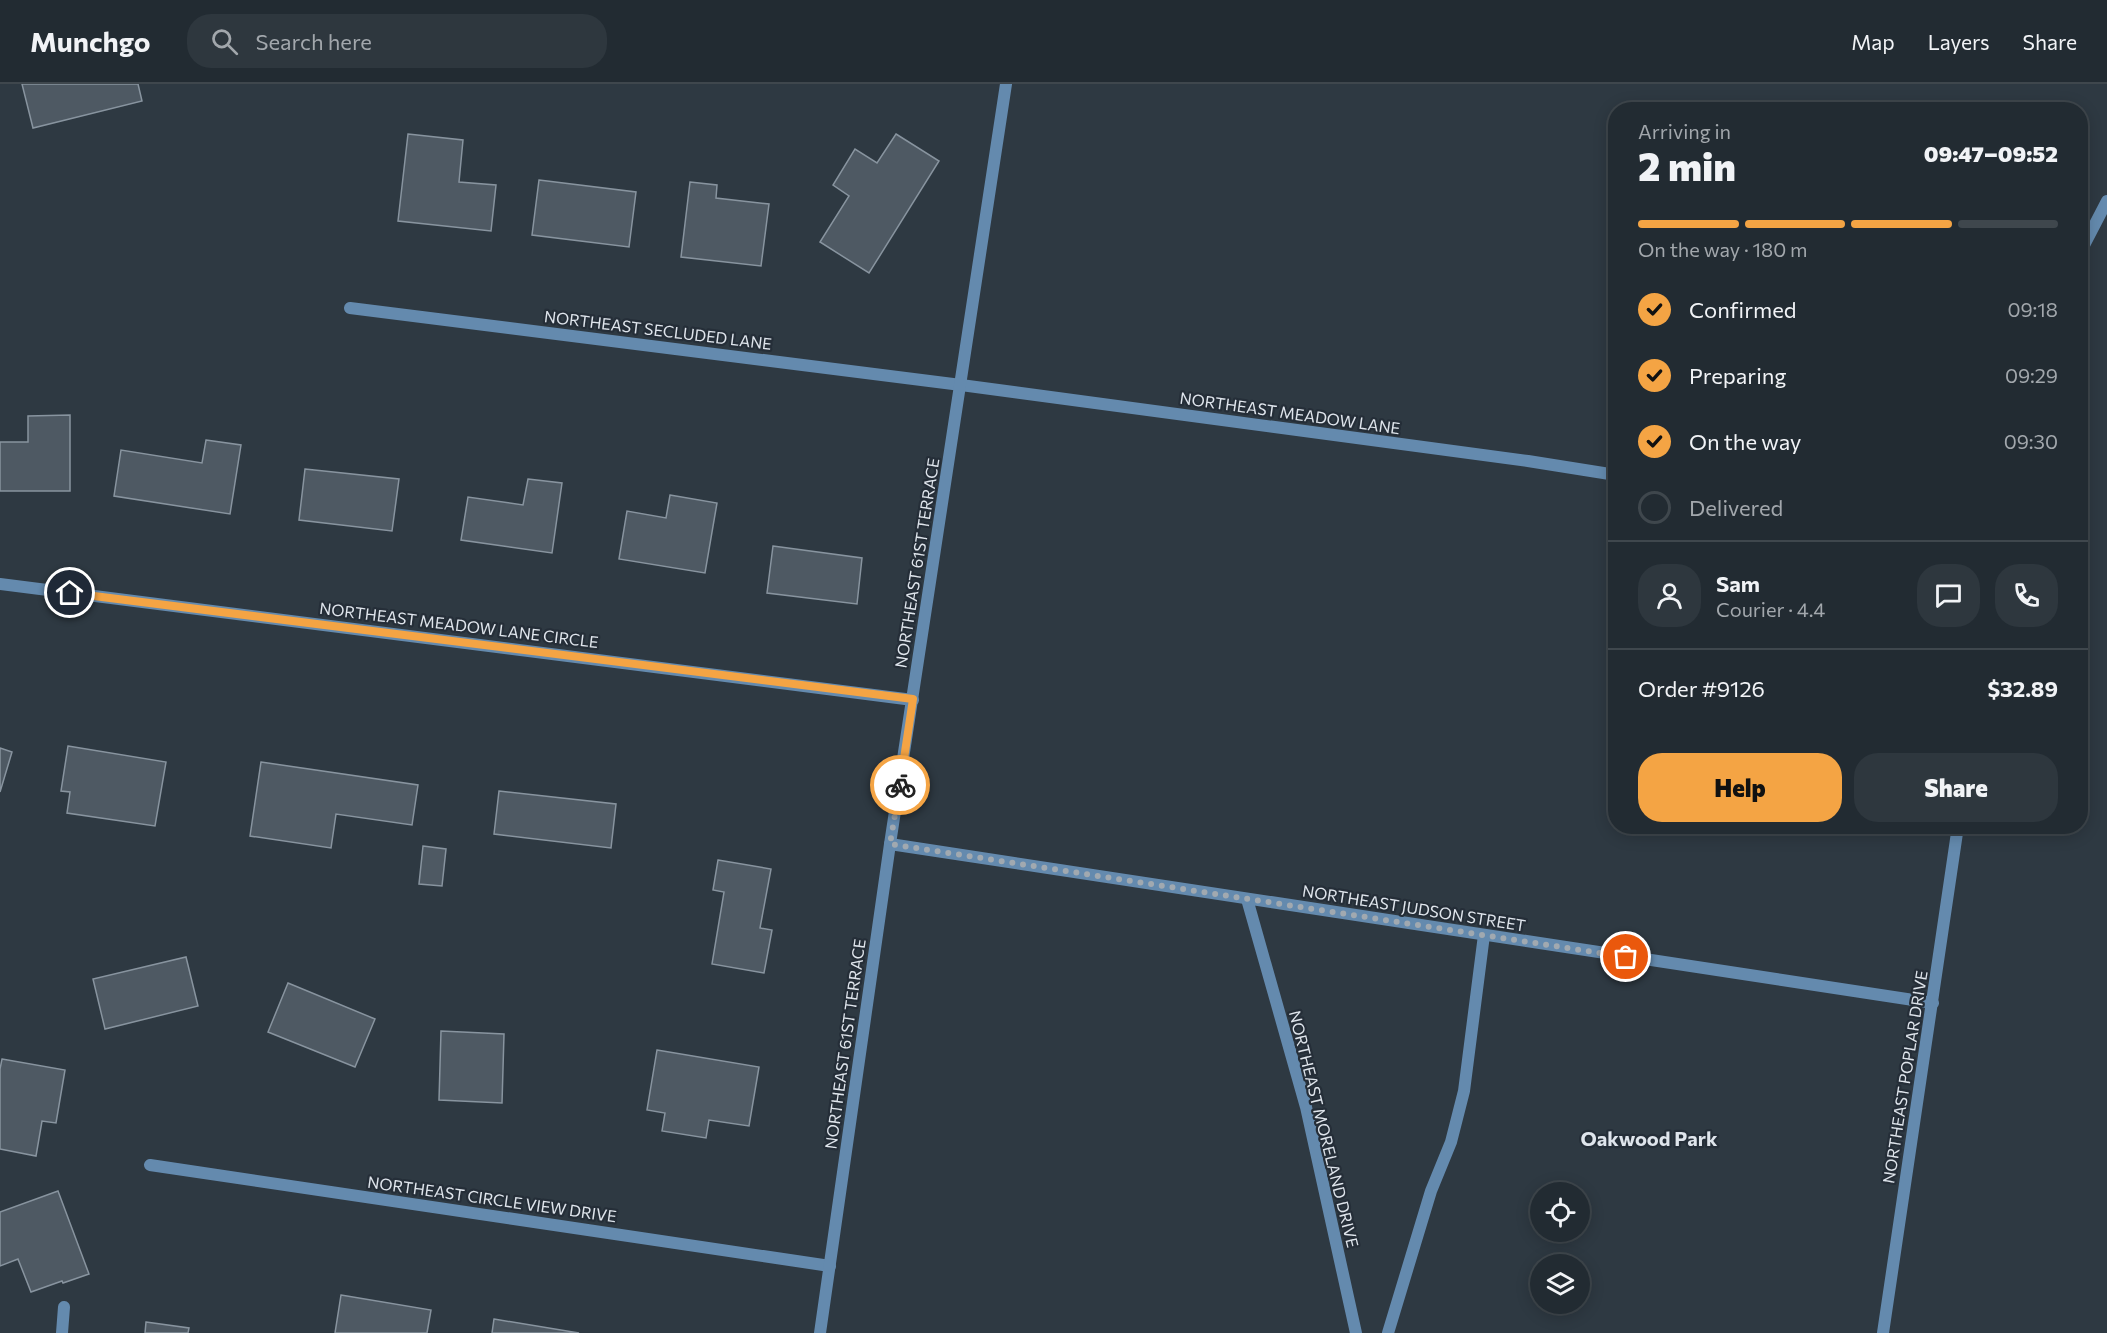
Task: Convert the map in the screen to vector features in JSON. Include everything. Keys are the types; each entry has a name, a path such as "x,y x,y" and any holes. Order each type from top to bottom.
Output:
{"street":[{"name":"NORTHEAST 61ST TERRACE","path":"820,1333 890,844 1006,84"},
{"path":"2088,237 2107,201"},
{"name":"NORTHEAST SECLUDED LANE","path":"350,308 961,385"},
{"name":"NORTHEAST MEADOW LANE","path":"961,385 1608,474"},
{"name":"NORTHEAST MEADOW LANE CIRCLE","path":"0,584 913,699"},
{"name":"NORTHEAST POPLAR DRIVE","path":"1883,1333 1957,834"},
{"name":"NORTHEAST JUDSON STREET","path":"890,844 1933,1003"},
{"name":"NORTHEAST MORELAND DRIVE","path":"1247,898 1305,1107 1356,1333"},
{"path":"1388,1333 1431,1191 1451,1142 1464,1091 1484,935"},
{"name":"NORTHEAST CIRCLE VIEW DRIVE","path":"150,1165 830,1266"},
{"path":"62,1333 64,1308"}],"building":[{"path":"22,84 138,84 142,101 33,128"},
{"path":"408,134 463,140 459,182 496,185 491,231 398,221"},
{"path":"896,134 939,161 869,273 820,242 849,196 833,185 855,149 877,163"},
{"path":"539,180 636,192 629,247 532,235"},
{"path":"690,182 717,185 716,198 769,204 761,266 681,257"},
{"path":"70,415 70,491 0,491 0,442 28,442 28,416"},
{"path":"206,440 241,445 230,514 114,496 121,450 202,463"},
{"path":"305,469 399,479 392,531 299,520"},
{"path":"528,479 562,483 552,553 461,540 468,497 523,505"},
{"path":"670,495 717,503 705,573 619,559 627,511 666,518"},
{"path":"773,546 862,558 857,604 767,593"},
{"path":"68,746 166,762 155,826 67,813 70,792 61,791"},
{"path":"0,748 12,752 0,792"},
{"path":"261,762 418,785 412,825 336,814 331,848 250,836"},
{"path":"499,791 616,804 611,848 494,834"},
{"path":"423,846 446,849 442,886 419,884"},
{"path":"718,860 771,869 760,928 772,930 764,973 712,964 724,892 713,890"},
{"path":"186,957 198,1006 105,1029 93,979"},
{"path":"288,983 375,1019 355,1067 268,1032"},
{"path":"441,1031 504,1034 502,1103 439,1100"},
{"path":"657,1050 759,1067 749,1126 709,1120 706,1138 662,1131 665,1113 647,1110"},
{"path":"2,1059 65,1070 56,1123 42,1121 36,1156 0,1149"},
{"path":"58,1191 89,1274 31,1292 18,1259 0,1266 0,1212"},
{"path":"341,1295 431,1310 427,1333 335,1333"},
{"path":"494,1319 579,1333 492,1333"},
{"path":"146,1322 189,1328 188,1333 145,1333"}],"way so far":[{"path":"900,785 890,844 1626,957"}],"district":[{"name":"Oakwood Park","path":"1649,1139"}],"route":[{"path":"70,593 913,699 900,785"}]}
